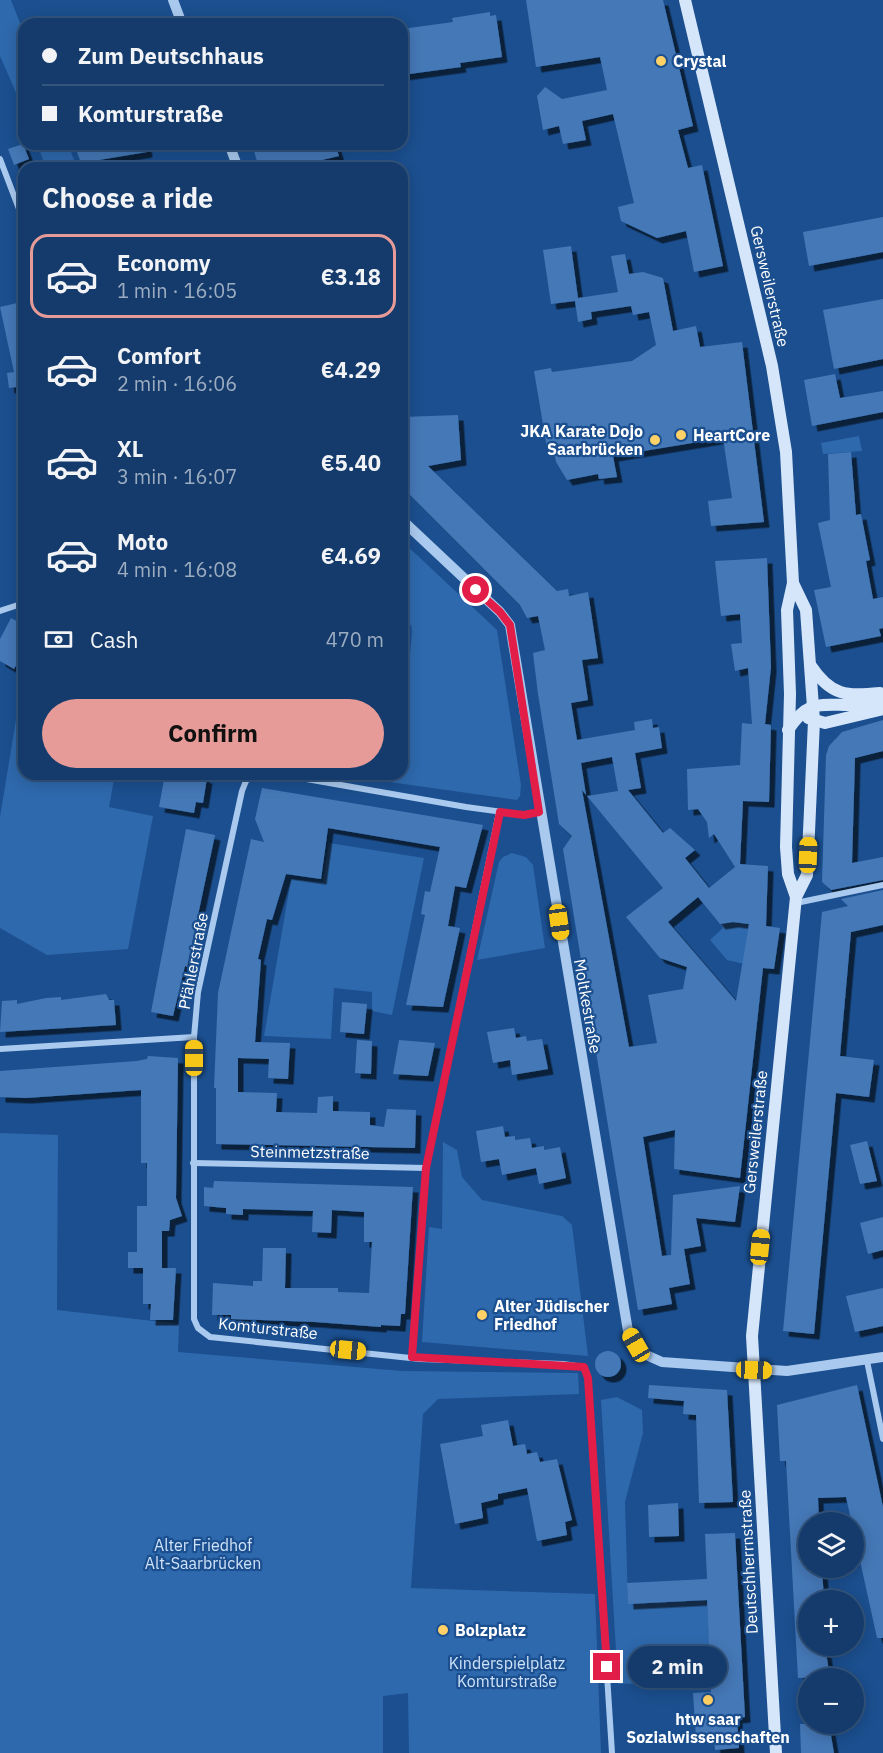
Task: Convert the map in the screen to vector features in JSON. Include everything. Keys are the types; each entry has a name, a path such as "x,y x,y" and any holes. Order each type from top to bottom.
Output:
{"main road":[{"name":"Gersweilerstraße","path":"686,0 782,420 793,583 787,610 790,694 787,732 786,847 788,874 795,900"},
{"name":"Gersweilerstraße","path":"754,1370 752,1327 795,900 807,875 814,721 806,610 793,583"},
{"path":"810,665 829,688 839,693 850,695 883,693"},
{"path":"790,694 800,712 814,721 825,723 883,709"},
{"path":"787,732 800,712 813,706 822,704 851,706 883,699"},
{"name":"Deutschherrnstraße","path":"754,1370 776,1753"}],"street":[{"path":"173,0 180,18"},
{"path":"0,159 18,206"},
{"name":"Moltkestraße","path":"408,526 500,612 510,625 539,812 628,1331 644,1353 662,1362 754,1370 796,1370 883,1357"},
{"path":"0,611 18,605"},
{"name":"Pfählerstraße","path":"194,1306 194,1037 198,992 242,791 247,780"},
{"path":"313,780 500,812 524,815 539,812"},
{"path":"412,1357 426,1168 500,812"},
{"path":"795,900 883,885"},
{"path":"0,1049 194,1037"},
{"name":"Steinmetzstraße","path":"193,1163 426,1168"},
{"name":"Komturstraße","path":"194,1306 198,1328 210,1336 412,1357 584,1367 588,1378 612,1753"},
{"path":"867,1360 883,1439"}],"green space":[{"path":"0,0 11,0 18,18 18,97 0,56"},
{"path":"39,150 70,150 75,162 44,162"},
{"path":"859,436 862,451 823,454 821,443"},
{"path":"408,547 497,630 521,785 520,796 517,800 375,780 408,780 408,679 411,625 408,625"},
{"path":"18,708 18,780 114,780 109,807 153,816 128,949 47,955 0,928 0,817"},
{"path":"329,843 424,858 392,1015 372,1011 372,992 334,988 331,1039 264,1036 291,879 323,882"},
{"path":"512,853 526,857 533,865 545,948 477,960 499,862 503,857"},
{"path":"733,922 750,924 744,964 727,960 710,940 723,928 720,924"},
{"name":"Alter Friedhof Alt-Saarbrücken","path":"0,1133 58,1135 57,1310 179,1324 178,1352 402,1371 578,1373 579,1394 438,1399 423,1414 411,1588 595,1594 601,1753 409,1753 408,1693 383,1696 383,1753 0,1753"},
{"path":"443,1142 457,1150 462,1177 482,1200 562,1216 572,1225 588,1356 422,1342 429,1227 442,1229"},
{"path":"617,1397 642,1410 643,1433 625,1502 628,1603 707,1600 711,1681 618,1684 601,1400"}],"building":[{"path":"526,0 663,0 693,126 678,130 688,168 702,165 723,266 694,272 686,231 657,238 621,221 618,207 634,203 613,114 582,121 586,140 563,144 559,126 543,130 537,96 545,87 562,99 607,90 600,57 536,67"},
{"path":"490,12 490,16 496,15 502,57 460,63 461,67 408,74 408,28 453,22 452,18"},
{"path":"18,146 18,150 25,150 29,159 14,165 8,149"},
{"path":"76,150 147,150 147,152 81,162"},
{"path":"254,150 337,150 339,156 314,162 257,162"},
{"path":"883,217 883,252 809,266 803,232"},
{"path":"571,246 578,298 618,292 611,256 625,254 629,274 643,272 663,278 673,331 696,326 700,347 742,342 764,522 711,526 708,501 732,498 723,438 613,456 617,477 599,479 598,474 567,480 556,462 553,447 547,448 534,371 551,368 552,372 632,361 656,345 649,312 633,315 631,306 591,312 592,319 578,322 575,301 551,304 543,250"},
{"path":"883,299 883,359 834,369 823,310"},
{"path":"18,303 18,390 17,387 9,388 7,373 14,372 0,307"},
{"path":"835,374 840,398 883,391 883,412 812,426 804,380"},
{"path":"458,415 461,460 428,466 557,591 568,589 569,596 588,592 598,658 582,660 588,700 571,703 577,740 635,730 634,722 652,719 653,728 659,727 662,748 635,753 641,788 628,790 663,833 670,828 695,850 685,858 709,888 735,867 714,834 709,838 707,822 698,809 688,810 687,769 740,765 742,723 752,724 748,668 735,671 731,644 742,643 740,614 721,616 715,561 767,558 771,667 765,724 771,725 769,802 743,801 740,864 768,866 766,926 780,928 774,969 763,968 740,1178 674,1169 675,1130 643,1137 662,1256 671,1255 673,1195 740,1186 735,1222 696,1218 701,1246 684,1249 690,1284 669,1288 672,1304 638,1310 563,849 572,836 559,824 538,694 533,653 545,650 538,616 527,618 520,605 408,493 408,417","holes":["612,757 618,791 587,796 663,888 626,917 660,958 687,967 683,989 648,995 657,1043 629,1047 582,790 586,795 581,763","698,897 720,924 733,922 749,924 736,1001 668,922"]},
{"path":"851,452 856,515 861,514 870,560 866,561 873,599 883,597 883,628 879,629 881,636 826,647 814,590 831,587 818,523 830,520 828,454"},
{"path":"11,618 18,622 18,662 14,669 0,661 0,639"},
{"path":"883,720 883,751 855,758 852,863 883,857 883,880 831,890 822,882 826,755 829,746 842,732"},
{"path":"164,780 207,780 203,803 196,802 194,813 159,807"},
{"path":"262,788 483,825 466,888 455,886 448,926 460,928 443,1007 406,1005 425,915 421,914 425,891 430,892 440,847 328,828 321,879 286,874 272,920 267,919 258,959 261,960 255,1042 290,1043 288,1079 268,1078 269,1059 238,1058 238,1092 277,1093 276,1112 317,1113 318,1097 333,1096 333,1111 370,1112 370,1125 384,1127 387,1109 416,1110 415,1148 216,1144 216,1088 214,1088 218,993 251,839 264,842 255,819"},
{"path":"186,829 215,835 187,967 185,966 173,1016 151,1012"},
{"path":"883,890 883,925 851,932 840,1056 874,1060 869,1097 836,1093 814,1334 783,1331 822,912 848,906 841,899"},
{"path":"106,994 109,1000 114,1000 116,1025 0,1032 2,1001 17,1000 17,1004 46,998 61,997 61,1000"},
{"path":"342,1002 367,1004 364,1034 340,1032"},
{"path":"514,1028 516,1038 526,1036 527,1041 542,1039 548,1069 512,1075 510,1060 493,1063 487,1032"},
{"path":"357,1040 372,1041 371,1074 355,1073"},
{"path":"399,1040 435,1043 428,1076 393,1074"},
{"path":"148,1056 178,1058 176,1198 182,1216 170,1220 169,1231 162,1231 162,1268 176,1268 173,1320 150,1320 151,1304 143,1304 143,1268 128,1268 128,1252 137,1252 137,1206 147,1206 147,1163 141,1163 141,1090 26,1098 0,1097 0,1071 136,1061 147,1059"},
{"path":"503,1126 505,1137 515,1136 515,1140 530,1138 532,1148 544,1146 544,1150 560,1147 566,1178 539,1184 536,1168 502,1175 499,1159 481,1162 476,1131"},
{"path":"867,1141 877,1181 860,1184 850,1145"},
{"path":"214,1181 413,1187 405,1314 401,1314 400,1326 231,1319 231,1315 212,1315 213,1283 253,1286 253,1281 262,1281 263,1248 286,1248 285,1288 338,1288 338,1292 369,1293 372,1242 364,1242 364,1212 332,1210 331,1233 312,1232 313,1211 243,1209 243,1215 226,1214 226,1208 204,1206 204,1187 213,1188"},
{"path":"883,1217 883,1250 868,1254 860,1223"},
{"path":"883,1288 883,1326 855,1332 846,1296"},
{"path":"608,1351 617,1355 621,1364 617,1373 608,1377 599,1373 595,1364 599,1355"},
{"path":"649,1385 727,1390 733,1502 699,1503 696,1415 683,1414 684,1401 648,1398"},
{"path":"857,1385 883,1507 883,1638 877,1638 864,1578 864,1512 849,1512 846,1497 818,1498 819,1512 798,1512 798,1578 823,1578 823,1590 798,1590 798,1656 827,1656 829,1668 798,1668 798,1678 786,1461 780,1461 777,1405"},
{"path":"508,1420 513,1446 525,1444 527,1454 537,1452 540,1462 557,1459 572,1520 565,1522 567,1535 537,1541 527,1488 498,1494 498,1499 481,1503 483,1518 455,1524 440,1444 483,1436 481,1425"},
{"path":"678,1503 679,1536 649,1537 648,1505"},
{"path":"735,1533 745,1717 737,1718 739,1748 715,1750 714,1737 696,1738 693,1693 711,1692 707,1600 628,1604 627,1583 707,1579 705,1534"},
{"path":"800,1734 831,1734 834,1753 801,1753"}],"place":[{"name":"Crystal","path":"661,61"},
{"name":"HeartCore","path":"681,435"},
{"name":"JKA Karate Dojo Saarbrücken","path":"655,440"},
{"name":"Alter Jüdischer Friedhof","path":"482,1315"},
{"name":"Bolzplatz","path":"443,1630"},
{"name":"htw saar Sozialwissenschaften","path":"708,1700"}],"route":[{"path":"476,590 500,612 510,625 539,812 524,815 500,812 442,1082 426,1168 412,1357 584,1367 588,1378 607,1667"}],"park label":[{"name":"Kinderspielplatz Komturstraße","path":"507,1672"}]}
